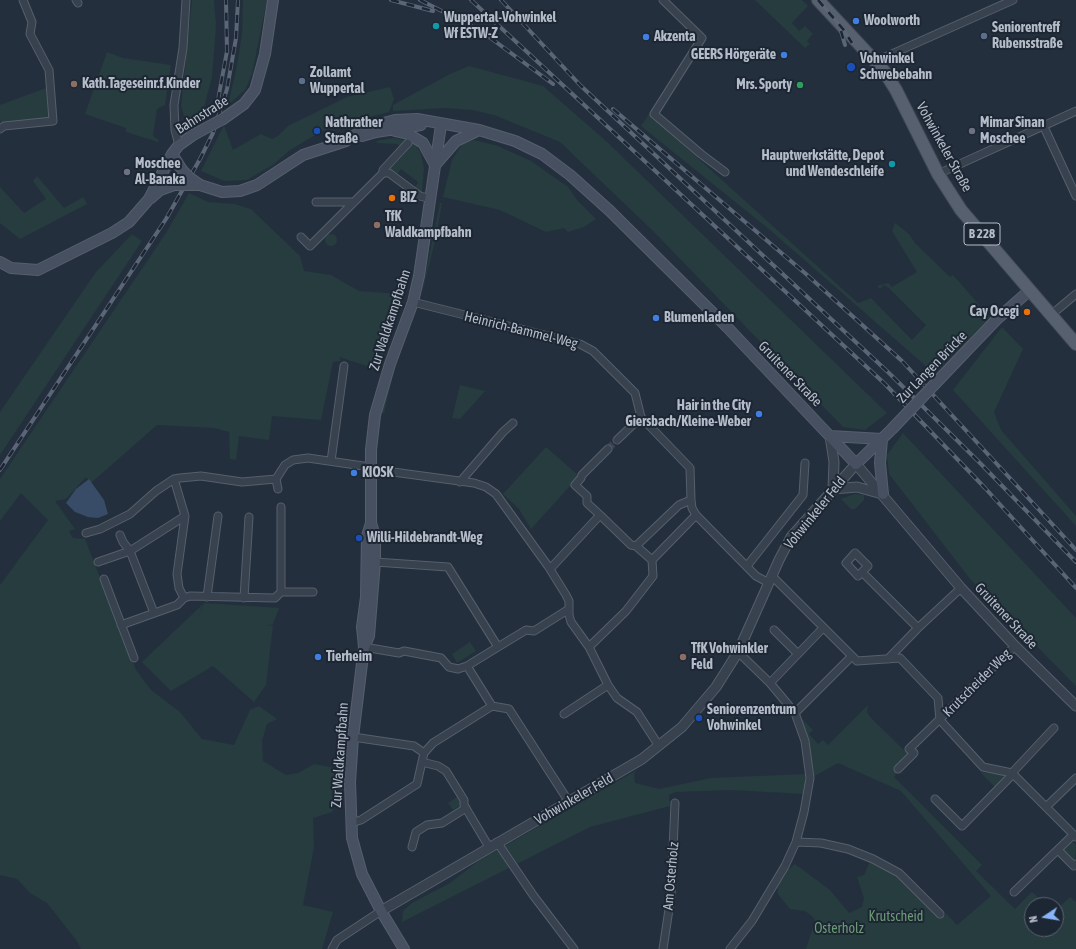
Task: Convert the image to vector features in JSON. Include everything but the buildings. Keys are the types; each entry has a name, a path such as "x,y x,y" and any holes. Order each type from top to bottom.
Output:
{"main road":[{"name":"Bahnstraße","path":"0,262 11,268 25,271 45,268 129,222 149,199 172,154 179,145 193,135 223,119 244,104 255,90 265,54 273,0"},
{"name":"Vohwinkeler Straße","path":"818,0 876,61 896,90 938,174 961,210 1076,344"},
{"name":"Gruitener Straße","path":"341,142 373,126 395,120 416,119 479,130 515,141 535,151 570,175 610,211 727,327 856,464"},
{"name":"Gruitener Straße","path":"172,154 182,170 190,178 203,187 228,193 251,188 303,155 341,142 390,130 441,124"},
{"name":"Zur Waldkampfbahn","path":"364,647 369,636 375,562 375,536 371,523 371,468 375,415 390,364 413,302 419,276 441,124"},
{"path":"390,130 408,134 423,143 435,165 444,152 456,141 479,130"},
{"path":"149,199 160,190 174,185 203,187"},
{"name":"Zur Langen Brücke","path":"856,464 882,440 996,320 1030,290"},
{"path":"830,436 882,440 880,478 883,494"},
{"name":"Zur Waldkampfbahn","path":"371,523 367,536 366,596 362,627 364,647 353,737 350,788 351,824 355,852 362,874 381,911 404,949"}],"street":[{"path":"0,129 4,126 52,121 49,70 30,34 32,22 23,0"},
{"path":"179,145 174,130 173,113 183,48 186,0"},
{"path":"663,0 702,38 654,114 700,154 725,172"},
{"path":"876,61 1013,0"},
{"path":"938,174 1044,127 1076,111"},
{"path":"1044,127 1076,196"},
{"path":"301,237 310,246 383,172 383,170 408,143"},
{"path":"383,172 389,173 420,196 431,199"},
{"path":"316,202 354,202"},
{"path":"1051,315 1076,294"},
{"name":"Heinrich-Bammel-Weg","path":"413,302 580,344 593,351 635,393 642,417 690,468 691,500 692,508 696,516 756,576 771,580"},
{"path":"331,461 344,366"},
{"path":"617,440 642,417"},
{"path":"460,482 503,432 513,423"},
{"path":"830,436 834,462 833,489 857,487 883,494"},
{"path":"589,647 626,611 653,576 652,560 636,546 631,545 587,503 587,496 575,485 582,475 608,448"},
{"path":"278,489 276,479 285,464 293,460 308,458 474,483 486,487 496,494 550,569 569,601 572,622 589,647 608,685 617,698 637,712 659,746"},
{"path":"747,566 803,495 805,463"},
{"name":"Vohwinkeler Feld","path":"381,911 493,844 642,759 682,727 716,687 738,652 779,560 791,537 856,464"},
{"name":"Gruitener Straße","path":"856,464 883,494 961,588 1015,646 1076,706"},
{"path":"86,532 118,528 130,514 156,491 174,479 201,476 242,482 276,479"},
{"path":"174,479 185,516 177,574 179,588 184,598"},
{"path":"636,546 679,505 691,500"},
{"path":"121,625 154,614 177,604 184,598 190,596 275,598 281,592 281,507"},
{"path":"550,569 600,515"},
{"path":"98,562 130,551 185,516"},
{"path":"208,597 218,516"},
{"path":"652,560 696,516"},
{"path":"244,598 248,517"},
{"path":"118,528 130,551 154,614"},
{"path":"375,562 448,567 498,647"},
{"path":"862,572 918,628"},
{"path":"104,579 134,658"},
{"path":"771,580 852,656 795,713"},
{"path":"888,659 918,628 961,588"},
{"path":"281,592 313,592"},
{"path":"364,647 399,653 404,651 441,658 449,667 458,669 467,666 526,630 534,631 569,609"},
{"path":"770,683 823,628"},
{"path":"774,630 798,654"},
{"name":"Krutscheider Weg","path":"898,769 914,753 909,749 1015,646"},
{"path":"730,949 761,908 785,866 796,842 810,778 807,753 795,713 770,683 738,652"},
{"name":"Krutscheider Weg","path":"852,656 857,661 900,658 938,698 940,720 983,767 1012,773"},
{"path":"467,666 492,706"},
{"path":"564,714 608,685"},
{"path":"351,824 361,820 418,784 424,753 433,743 492,706 509,709 569,802"},
{"path":"935,799 962,826 1054,728"},
{"path":"353,737 414,746 424,753"},
{"path":"422,762 443,768 464,800 464,805 466,808 574,949"},
{"path":"1012,773 1075,836 1014,892"},
{"path":"1046,807 1076,778"},
{"name":"Am Osterholz","path":"663,949 671,896 675,802"},
{"path":"412,847 416,832 428,825 442,823 466,808"},
{"path":"796,842 821,843 848,849 873,859 899,873 940,914"},
{"path":"1058,850 1074,866 1076,864"},
{"path":"332,949 337,940 381,911"}],"green space":[{"path":"192,0 214,0 216,26 212,77 200,122 196,124 184,116 181,106"},
{"path":"243,0 267,0 252,74 245,90 228,105 242,34"},
{"path":"755,0 802,0 808,6 792,23 799,31 805,26 813,34 807,41 810,44 805,48"},
{"path":"107,52 123,58 171,65 165,105 157,109 153,136 159,140 158,142 126,132 126,128 85,114"},
{"path":"469,66 543,86 606,141 887,413 865,430 843,427 653,231 560,142 494,115 472,110 445,108 393,111 393,105 450,74"},
{"path":"390,87 394,99 389,112 337,125 317,134 290,150 274,164 247,180 224,181 201,171 224,125 233,150 261,134 272,139 278,136 288,126 347,97"},
{"path":"46,88 48,117 46,119 4,124 0,121 0,105"},
{"path":"649,114 858,303 871,298 912,340 926,325 889,288 884,285 880,289 877,286 888,283 892,287 917,272 892,231 895,223 909,234 915,243 950,277 953,275 990,317 935,374 770,230 641,126"},
{"path":"394,138 408,141 417,147 421,154 424,168 422,192 414,189 418,182 401,169 396,176 391,172 391,168 406,152 397,144 378,143 376,141"},
{"path":"474,140 498,146 531,161 568,187 578,201 596,219 584,227 568,232 564,228 546,232 500,210 443,197 452,160 462,144"},
{"path":"37,176 64,208 83,197 87,204 20,239 0,223 0,187 24,213 46,199 33,181"},
{"path":"189,193 208,202 235,204 251,209 300,256 304,271 331,275 359,291 400,294 379,370 339,357 341,361 333,362 321,420 272,416 269,440 239,436 236,460 230,459 229,432 214,428 157,425 91,483 86,477 66,499 55,501 75,529 69,531 73,538 85,539 136,670 151,690 180,712 202,739 234,745 250,710 259,706 277,719 267,724 262,741 263,761 286,775 298,773 314,764 335,768 337,799 332,812 313,818 314,847 303,905 333,912 322,949 81,949 77,941 47,903 30,893 17,879 0,875 0,585 48,520 21,493 0,521 0,479 166,233"},
{"path":"440,203 442,203 436,237 421,297"},
{"path":"132,234 142,241 0,455 0,412 96,272"},
{"path":"329,234 333,234 337,240 333,246 329,246 325,242 325,238"},
{"path":"402,275 407,280 402,285 397,280"},
{"path":"416,311 394,371 384,413 381,413 383,399 413,314"},
{"path":"1002,327 1023,349 994,412 1001,430 1076,516 1076,526 953,390"},
{"path":"460,385 485,391 460,419 452,418"},
{"path":"903,433 1076,618 1076,686 971,580 889,474 887,455"},
{"path":"546,447 579,476 531,529 519,509 503,494"},
{"path":"854,494 864,495 864,500 855,509 851,509 841,499"},
{"path":"204,603 279,608 273,624 265,626 273,625 266,685 254,702 213,666 171,691 142,662 203,604 198,619"},
{"path":"470,642 476,651 457,663 452,654"},
{"path":"868,705 867,712 870,717 909,755 894,770 897,773 894,777 982,865 976,871 1015,909 1024,900 1024,937 1064,937 1064,903 1070,897 1076,902 1076,949 806,949 815,921 813,917 805,911 790,909 778,894 777,884 784,873 795,864 830,890 849,913 862,907 864,898 857,877 864,875 870,861 895,874 939,917 945,916 946,913 957,925 991,896 901,791 838,763 813,777 809,741 800,717 813,730 809,734 818,744 823,740 828,745"},
{"path":"637,770 634,774 635,783 659,789 711,778 806,774 804,794 730,790 675,792 669,795 670,806 590,827 402,922 403,911 412,903 450,883 477,862"},
{"path":"980,772 1002,775 1005,777 995,787"},
{"path":"459,796 461,800 460,806 453,810 448,803"},
{"path":"1072,841 1076,845 1075,863 1062,851"},
{"path":"1032,892 1037,897 1027,897"}],"water":[{"path":"89,479 104,500 108,514 98,518 88,517 75,512 66,503 76,489"}],"tunnel":[{"path":"608,449 617,440"}],"railway":[{"path":"218,100 227,51 226,0"},
{"path":"0,470 166,219 200,159 213,133 227,89 236,38 238,0"},
{"path":"391,0 433,11"},
{"path":"420,0 481,31 553,84"},
{"path":"471,0 885,384 985,488 1076,588"},
{"path":"501,0 581,86 889,373 981,464 1076,562"},
{"path":"818,0 843,29 852,43"},
{"path":"841,31 845,45"},
{"path":"613,109 806,274 902,361 1076,550"}],"place":[{"name":"Woolworth","path":"856,21"},
{"name":"Wuppertal-Vohwinkel Wf ESTW-Z","path":"436,26"},
{"name":"Seniorentreff Rubensstraße","path":"984,36"},
{"name":"Akzenta","path":"646,37"},
{"name":"GEERS Hörgeräte","path":"784,55"},
{"name":"Vohwinkel Schwebebahn","path":"851,67"},
{"name":"Zollamt Wuppertal","path":"302,81"},
{"name":"Kath.Tageseinr.f.Kinder","path":"74,84"},
{"name":"Mrs. Sporty","path":"800,85"},
{"name":"Nathrather Straße","path":"317,131"},
{"name":"Mimar Sinan Moschee","path":"972,131"},
{"name":"Hauptwerkstätte, Depot und Wendeschleife","path":"892,164"},
{"name":"Moschee Al-Baraka","path":"127,172"},
{"name":"BIZ","path":"392,198"},
{"name":"TfK Waldkampfbahn","path":"377,225"},
{"name":"Cay Ocegi","path":"1027,312"},
{"name":"Blumenladen","path":"656,318"},
{"name":"Hair in the City Giersbach/Kleine-Weber","path":"759,414"},
{"name":"KIOSK","path":"354,473"},
{"name":"Willi-Hildebrandt-Weg","path":"359,538"},
{"name":"Tierheim","path":"318,657"},
{"name":"TfK Vohwinkler Feld","path":"683,657"},
{"name":"Seniorenzentrum Vohwinkel","path":"699,718"}],"park label":[{"name":"Krutscheid","path":"896,917"},
{"name":"Osterholz","path":"839,929"}]}
